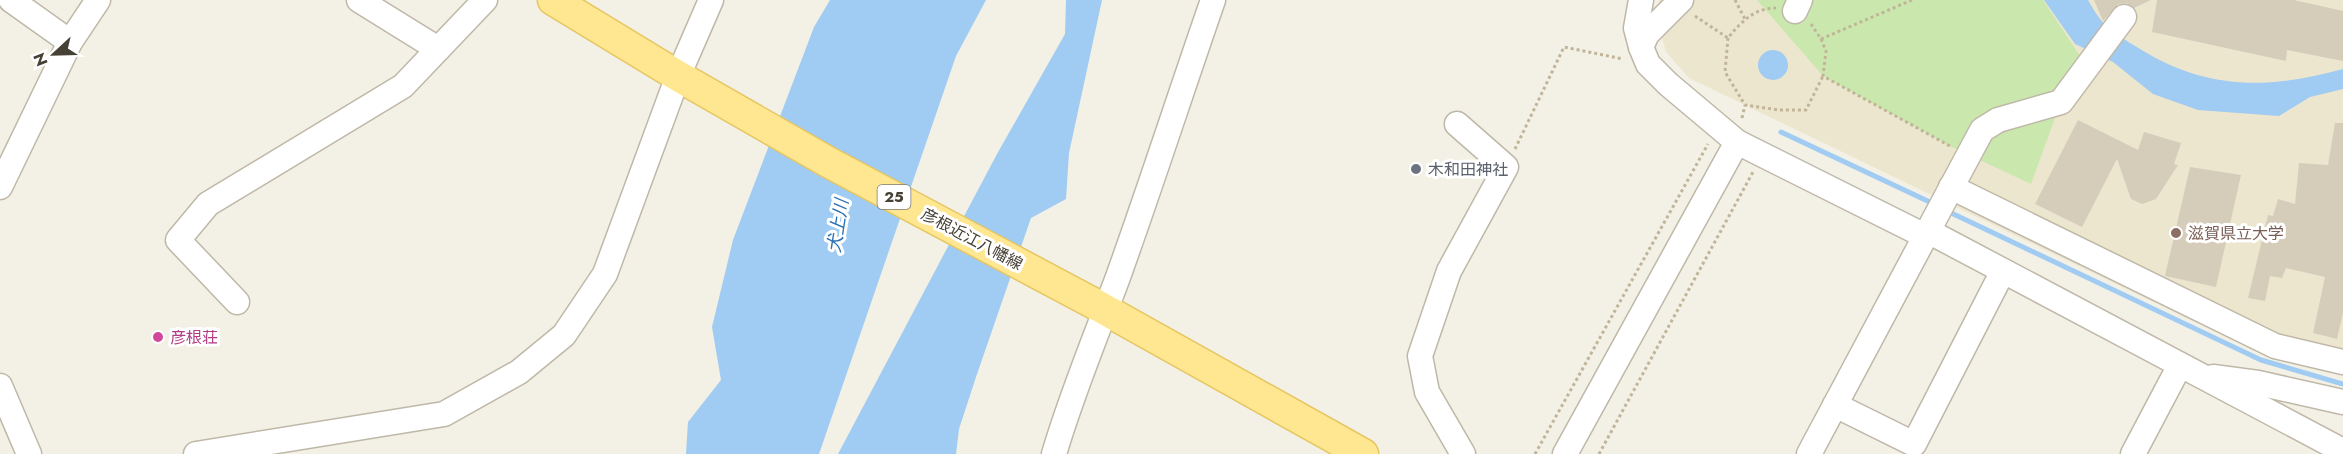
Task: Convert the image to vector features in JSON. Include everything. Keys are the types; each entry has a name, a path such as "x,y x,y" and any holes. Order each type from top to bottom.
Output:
{"main road":[{"name":"彦根近江八幡線","path":"553,0 687,82 828,162 1099,307 1363,454"}],"street":[{"path":"10,0 70,42"},
{"path":"0,187 70,42 98,0"},
{"path":"359,0 438,49"},
{"path":"237,302 178,240 208,204 403,86 485,0"},
{"path":"196,454 444,414 519,372 564,335 605,273 687,82 711,0"},
{"path":"1054,454 1099,307 1166,143 1213,0"},
{"path":"1641,0 1636,28 1644,56 1737,142 2003,271 2343,451"},
{"path":"1644,56 1647,34 1685,6"},
{"path":"1809,454 1982,130 1998,120 2061,102 2124,17"},
{"path":"1457,124 1506,167 1449,271 1420,356 1427,392 1462,454"},
{"path":"1565,454 1737,142"},
{"path":"1951,187 2275,346 2343,362"},
{"path":"1835,405 1914,444 2003,271"},
{"path":"2188,370 2343,402"},
{"path":"2133,454 2188,370"},
{"path":"0,386 29,454"}],"path":[{"path":"1735,0 1745,19"},
{"path":"1821,39 1912,0"},
{"path":"1685,6 1728,38"},
{"path":"1797,6 1815,28 1826,51 1823,76 1806,110 1779,110 1745,105 1725,72 1728,38 1745,19 1766,8 1797,6"},
{"path":"1506,167 1564,47 1644,56"},
{"path":"1823,76 1968,156"},
{"path":"1535,454 1718,126"},
{"path":"1599,454 1763,154"}],"shaded area":[{"name":"滋賀県立大学","path":"1659,0 2343,0 2343,372 2259,353 1689,78 1666,52 1656,16"}],"green space":[{"path":"1757,0 2043,0 2088,68 2061,102 2031,184 1950,146 1823,76"}],"water":[{"name":"犬上川","path":"830,0 986,0 956,56 819,454 686,454 688,422 721,380 712,327 733,240 814,27"},
{"path":"1066,0 1102,0 1069,153 1066,199 1031,218 959,429 956,454 838,454 997,154 1065,34"},
{"path":"2044,0 2088,0 2099,18 2115,33 2165,63 2190,73 2215,79 2264,83 2316,76 2343,69 2343,89 2310,97 2279,116 2198,110 2153,94 2113,62 2075,44"},
{"path":"1773,50 1779,51 1787,59 1787,71 1779,79 1773,80 1767,79 1759,71 1758,65 1759,59 1767,51"}],"building":[{"path":"2094,0 2151,0 2134,8 2126,3 2118,4 2103,21"},
{"path":"2157,0 2294,0 2343,11 2343,61 2287,50 2286,61 2152,32"},
{"path":"2078,120 2138,150 2144,132 2181,143 2174,164 2178,165 2156,199 2142,204 2131,199 2117,159 2082,227 2035,204"},
{"path":"2335,123 2343,123 2343,313 2337,339 2313,333 2325,277 2286,268 2282,278 2270,276 2265,301 2248,298 2268,215 2273,216 2278,199 2295,204 2299,163 2328,165"},
{"path":"2190,167 2241,175 2216,287 2165,276"}],"waterway":[{"path":"1781,132 1934,204"},
{"path":"1945,210 2261,360 2343,384"}],"place":[{"name":"木和田神社","path":"1416,169"},
{"name":"滋賀県立大学","path":"2176,233"},
{"name":"彦根荘","path":"158,337"}]}
